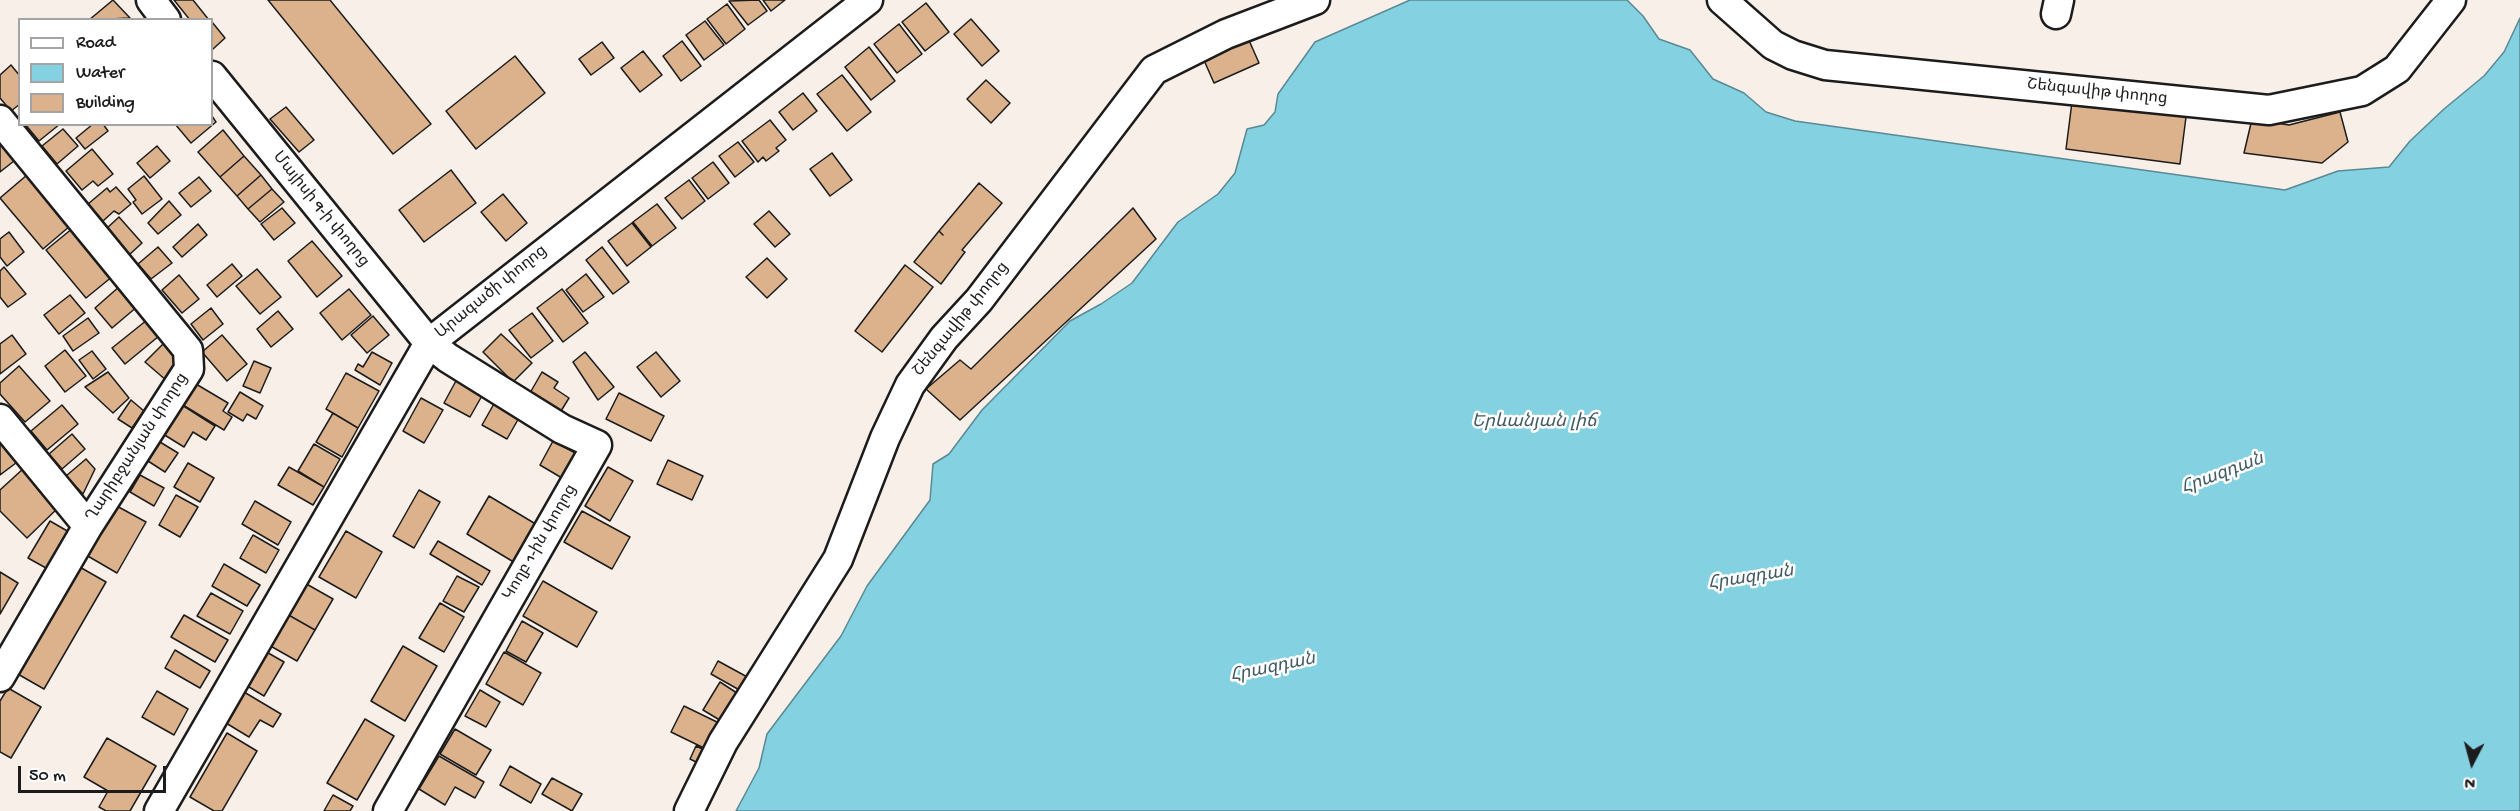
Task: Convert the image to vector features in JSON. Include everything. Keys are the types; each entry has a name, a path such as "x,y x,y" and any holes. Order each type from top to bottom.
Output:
{"street":[{"path":"151,0 164,18"},
{"name":"Արագածի փողոց","path":"159,811 429,343 868,0"},
{"name":"Շենգավիթ փողոց","path":"689,811 723,742 838,559 885,438 905,396 944,338 979,300 1154,70 1226,34 1315,0"},
{"name":"Շենգավիթ փողոց","path":"1722,0 1773,45 1793,55 1826,65 2269,110 2362,91 2397,69 2451,0"},
{"name":"Մայիսի 9-ի փողոց","path":"213,77 429,343"},
{"name":"Ղարիբջանյան փողոց","path":"0,120 188,350 189,369 181,386 88,526 0,677"},
{"name":"Կողբ 1-ին փողոց","path":"388,811 597,445 562,429 448,358 429,343"},
{"path":"0,419 88,526"}],"water":[{"name":"Երևանյան լիճ","path":"1410,0 1627,0 1643,16 1659,39 1690,50 1713,79 1744,93 1766,112 1795,121 2285,190 2338,171 2389,167 2410,141 2484,76 2504,52 2520,18 2520,811 736,811 759,768 767,734 841,636 867,586 930,500 933,464 949,454 982,410 1070,321 1132,283 1178,222 1218,194 1235,173 1247,129 1264,125 1275,112 1278,94 1315,42"}],"building":[{"path":"113,0 130,18 91,18"},
{"path":"174,0 193,0 207,18 188,18"},
{"path":"268,0 330,0 431,124 393,154"},
{"path":"759,0 767,11 748,25 729,1"},
{"path":"763,0 785,0 771,11"},
{"path":"926,3 949,32 925,51 902,22"},
{"path":"727,4 745,29 726,44 707,19"},
{"path":"971,19 999,51 982,66 954,34"},
{"path":"705,21 724,45 704,60 686,35"},
{"path":"213,23 225,38 213,49"},
{"path":"899,24 922,54 897,73 874,44"},
{"path":"1248,38 1259,63 1214,83 1203,58"},
{"path":"682,41 701,66 681,81 663,56"},
{"path":"602,42 614,58 591,75 579,59"},
{"path":"869,47 895,81 871,100 845,67"},
{"path":"643,51 662,75 640,92 621,68"},
{"path":"515,56 545,93 476,149 446,111"},
{"path":"11,65 18,74 18,106 11,111 0,98 0,75"},
{"path":"842,75 871,112 847,131 817,94"},
{"path":"986,80 1010,103 991,123 967,99"},
{"path":"803,93 817,111 793,130 779,112"},
{"path":"2072,102 2186,117 2180,164 2066,149"},
{"path":"286,107 314,140 299,152 270,119"},
{"path":"2340,112 2348,142 2322,163 2244,153 2252,119 2289,125"},
{"path":"770,120 786,140 776,148 779,151 766,161 763,157 758,162 742,141"},
{"path":"27,126 58,126 39,141"},
{"path":"91,126 104,126 108,131 85,149 76,138"},
{"path":"177,126 211,126 191,143"},
{"path":"63,129 78,146 57,164 42,146"},
{"path":"223,130 244,156 220,177 198,152"},
{"path":"738,142 754,162 735,177 719,156"},
{"path":"0,143 14,161 0,172"},
{"path":"157,146 170,161 150,178 137,163"},
{"path":"92,149 113,174 98,186 93,181 82,190 66,171"},
{"path":"832,153 852,180 830,196 810,169"},
{"path":"244,156 261,175 237,196 220,177"},
{"path":"713,162 729,183 708,199 692,178"},
{"path":"451,170 476,203 424,242 399,210"},
{"path":"27,175 70,226 43,249 0,198"},
{"path":"261,175 272,189 248,209 237,196"},
{"path":"144,176 162,199 142,214 133,202 136,200 128,189"},
{"path":"199,177 211,191 191,207 179,193"},
{"path":"689,180 705,201 682,219 665,198"},
{"path":"979,183 1002,203 962,250 965,252 941,284 914,262"},
{"path":"116,187 131,204 119,214 114,211 103,221 88,204 107,188 110,192"},
{"path":"272,189 284,202 260,222 248,209"},
{"path":"503,194 527,223 506,241 481,212"},
{"path":"169,201 181,215 158,234 148,223"},
{"path":"657,204 676,228 652,246 633,222"},
{"path":"282,208 295,223 274,240 261,224"},
{"path":"1133,208 1156,239 960,420 926,389 960,360 971,369"},
{"path":"769,211 790,234 775,247 754,224"},
{"path":"119,217 142,243 129,255 106,229"},
{"path":"632,223 651,247 627,266 608,241"},
{"path":"198,224 207,235 182,257 173,247"},
{"path":"73,228 113,276 86,298 46,250"},
{"path":"9,232 24,252 7,266 0,257 0,239"},
{"path":"312,241 342,276 317,297 288,261"},
{"path":"158,247 172,263 151,279 138,264"},
{"path":"602,247 629,282 613,294 586,260"},
{"path":"767,258 787,279 767,298 746,277"},
{"path":"232,264 242,276 217,297 207,285"},
{"path":"905,265 933,287 882,352 855,331"},
{"path":"4,267 26,294 8,307 0,297 0,271"},
{"path":"257,269 281,297 260,314 236,286"},
{"path":"586,274 604,297 583,312 566,290"},
{"path":"179,275 199,299 182,313 162,290"},
{"path":"120,286 138,306 112,328 95,308"},
{"path":"349,289 371,315 342,340 320,313"},
{"path":"562,289 588,323 563,342 537,308"},
{"path":"70,295 85,313 59,334 44,315"},
{"path":"211,308 223,324 203,340 191,324"},
{"path":"278,311 293,329 271,347 257,329"},
{"path":"532,313 553,341 531,358 509,330"},
{"path":"373,316 389,335 367,353 351,335"},
{"path":"88,318 99,333 73,351 63,336"},
{"path":"147,320 159,336 125,364 112,348"},
{"path":"501,334 532,363 513,382 483,352"},
{"path":"12,335 26,354 0,374 0,344"},
{"path":"222,335 247,364 227,381 202,352"},
{"path":"164,343 185,362 167,381 145,362"},
{"path":"65,350 86,376 65,392 45,366"},
{"path":"92,351 106,369 93,379 79,360"},
{"path":"372,352 392,363 380,385 355,370 358,364 363,367"},
{"path":"585,352 614,387 598,400 573,362"},
{"path":"656,352 680,381 661,397 637,367"},
{"path":"254,361 271,368 260,393 243,386"},
{"path":"19,366 50,401 25,422 0,394 0,383"},
{"path":"108,372 129,398 113,413 85,387"},
{"path":"542,372 558,382 554,388 569,398 561,411 530,393"},
{"path":"346,373 379,391 358,428 326,409"},
{"path":"457,379 483,394 470,417 444,403"},
{"path":"196,384 228,403 223,411 232,417 224,430 183,405"},
{"path":"240,392 263,406 256,419 247,414 243,421 228,412"},
{"path":"619,393 664,416 651,441 606,419"},
{"path":"421,398 443,410 424,443 403,431"},
{"path":"131,400 144,411 132,428 118,419"},
{"path":"495,402 520,416 507,439 482,425"},
{"path":"62,405 78,424 47,450 31,431"},
{"path":"182,405 215,426 206,440 193,432 184,447 163,434"},
{"path":"333,413 358,428 342,457 316,442"},
{"path":"72,434 85,449 62,469 49,454"},
{"path":"0,436 20,460 0,475"},
{"path":"553,441 581,456 567,481 540,465"},
{"path":"160,442 178,453 165,472 148,461"},
{"path":"314,444 340,459 324,487 298,471"},
{"path":"86,459 95,469 83,494 66,476"},
{"path":"668,460 703,476 692,500 657,484"},
{"path":"188,463 214,478 200,502 174,487"},
{"path":"289,467 324,487 313,505 278,485"},
{"path":"608,467 633,481 610,521 585,506"},
{"path":"24,468 61,505 27,538 0,511 0,490"},
{"path":"140,475 164,488 154,506 130,492"},
{"path":"419,490 440,502 414,548 393,536"},
{"path":"176,495 198,507 180,537 159,525"},
{"path":"489,496 539,526 517,564 467,534"},
{"path":"255,501 291,522 278,545 242,524"},
{"path":"115,505 146,522 117,573 86,555"},
{"path":"582,511 630,537 612,569 564,542"},
{"path":"50,521 76,536 55,573 28,558"},
{"path":"346,531 382,552 356,598 319,577"},
{"path":"253,535 279,550 266,573 240,558"},
{"path":"438,541 490,571 482,585 430,554"},
{"path":"224,564 260,585 247,606 212,586"},
{"path":"78,566 106,582 44,689 16,673"},
{"path":"0,572 18,583 0,614"},
{"path":"457,576 479,587 464,612 443,601"},
{"path":"543,581 597,612 577,647 523,616"},
{"path":"303,582 333,599 315,630 285,613"},
{"path":"211,593 243,611 230,634 197,616"},
{"path":"440,603 464,617 444,652 419,638"},
{"path":"285,613 315,630 297,661 267,644"},
{"path":"184,615 228,640 215,662 171,637"},
{"path":"522,621 543,633 526,662 506,651"},
{"path":"403,646 437,666 405,721 371,701"},
{"path":"175,650 210,671 200,688 165,668"},
{"path":"263,650 284,662 264,696 244,684"},
{"path":"504,652 541,673 523,705 486,684"},
{"path":"718,661 751,679 743,692 711,674"},
{"path":"720,682 740,695 723,722 703,710"},
{"path":"8,688 41,707 11,758 0,752 0,701"},
{"path":"480,690 500,702 486,727 465,716"},
{"path":"157,691 188,709 174,735 142,717"},
{"path":"244,692 281,714 273,727 260,720 249,737 226,723"},
{"path":"684,706 721,724 708,750 671,732"},
{"path":"365,719 394,736 357,800 327,783"},
{"path":"455,729 491,750 476,775 440,754"},
{"path":"227,733 257,751 222,811 214,811 190,797"},
{"path":"107,738 156,766 130,811 106,811 99,807 108,791 84,777"},
{"path":"696,746 709,752 702,765 690,759"},
{"path":"439,756 484,782 475,798 455,787 445,805 419,789"},
{"path":"510,766 541,784 531,803 500,785"},
{"path":"552,778 582,794 572,811 542,794"},
{"path":"333,795 353,806 350,811 324,811"}],"water label":[{"name":"Հրազդան","path":"2223,475"},
{"name":"Հրազդան","path":"1751,579"},
{"name":"Հրազդան","path":"1273,669"}]}
